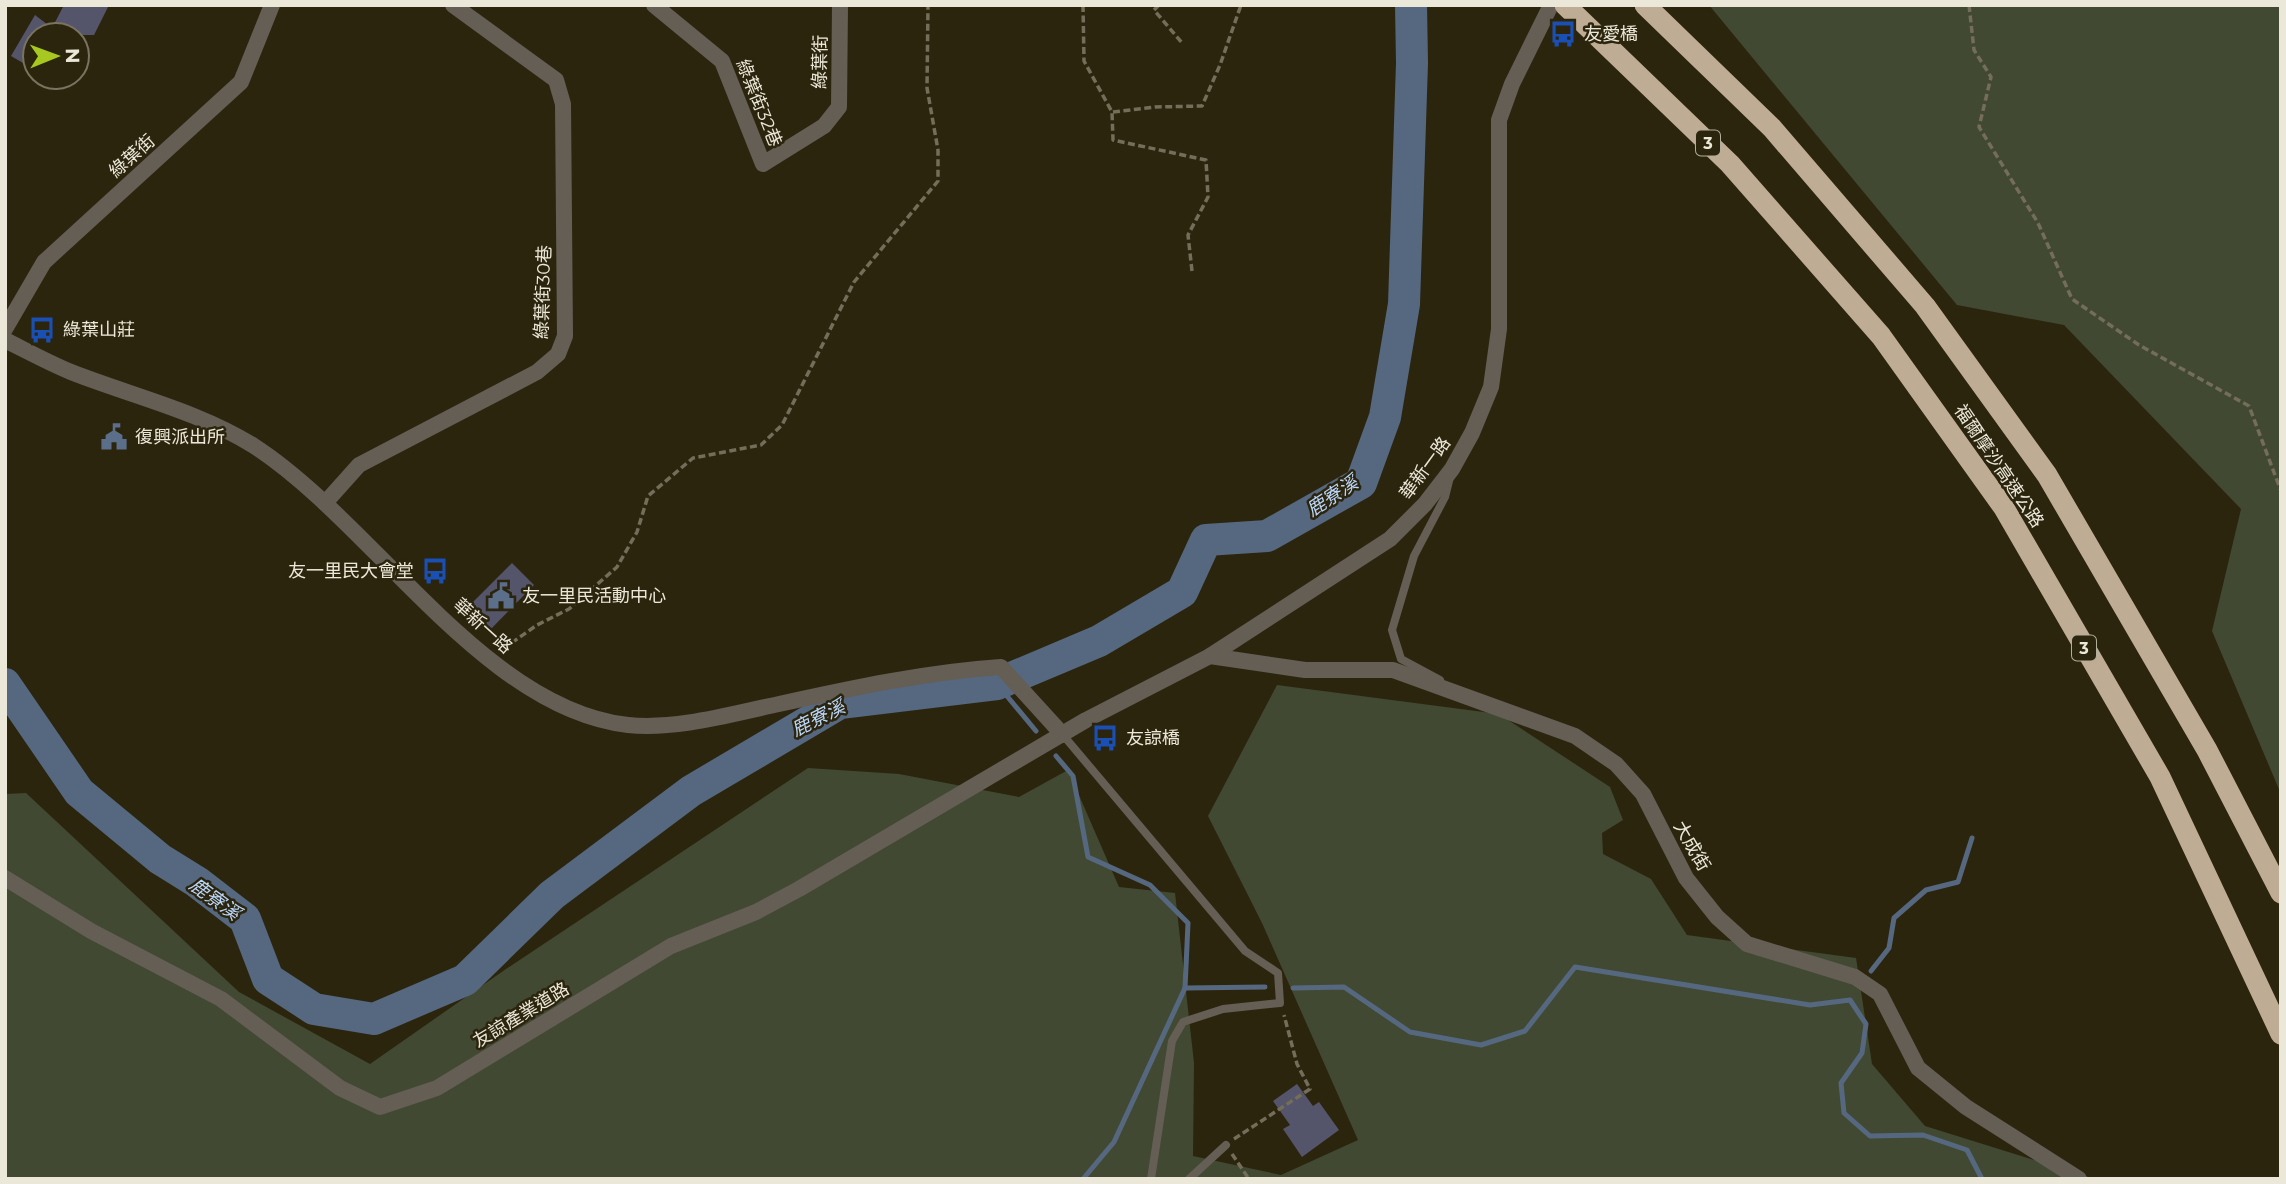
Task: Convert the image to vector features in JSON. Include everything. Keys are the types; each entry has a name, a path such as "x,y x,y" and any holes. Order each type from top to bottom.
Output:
{"highway":[{"name":"福爾摩沙高速公路","path":"1565,5 1730,164 1881,336 2004,508 2160,777 2281,1034"},
{"name":"福爾摩沙高速公路","path":"1645,5 1772,128 1924,306 2047,475 2207,750 2281,893"}],"street":[{"name":"綠葉街","path":"5,329 44,262 241,82 272,5"},
{"name":"綠葉街30巷","path":"325,503 359,465 537,372 558,355 565,335 563,104 556,80 453,5"},
{"name":"綠葉街32巷","path":"654,5 722,61 763,163"},
{"name":"綠葉街","path":"763,163 824,126 839,107 840,5"},
{"name":"華新一路","path":"5,340 70,372 156,401 211,424 253,446 325,503 515,681 576,713 629,725 674,723 917,676 1001,667 1034,707 1063,735 1210,656 1390,539 1425,504 1452,469 1472,433 1491,387 1499,329 1499,120 1518,72 1551,5"},
{"name":"大成街","path":"1210,656 1305,670 1393,670 1575,736 1616,764 1643,794 1686,878 1727,926 1747,944 1855,977 1880,995 1918,1068 1966,1107 2079,1179"},
{"name":"友諒產業道路","path":"5,878 91,931 221,999 340,1088 380,1107 437,1088 671,946 756,912 1063,735"}],"lane":[{"path":"1452,469 1445,498 1414,556 1392,630 1401,659 1482,704"},
{"path":"1063,735 1245,951 1278,973 1280,1003 1223,1009 1184,1022 1172,1041 1151,1179"},
{"path":"1189,1179 1226,1145"}],"path":[{"path":"490,659 537,625 569,609 617,567 637,532 648,496 693,458 761,445 782,425 854,282 938,181 938,150 927,88 928,5"},
{"path":"1083,5 1084,61 1112,112 1113,140 1206,160 1208,197 1188,235 1192,271"},
{"path":"1159,5 1154,10 1183,44"},
{"path":"1112,112 1202,106 1241,5"},
{"path":"1969,5 1974,50 1991,77 1979,127 2038,223 2072,299 2139,345 2249,406 2281,491"},
{"path":"1249,1179 1226,1145 1310,1089 1297,1064 1280,1003"}],"green space":[{"path":"1709,5 2281,5 2281,794 2212,631 2241,509 2064,325 1957,305"},
{"path":"1277,685 1499,714 1610,787 1623,820 1602,833 1603,854 1651,879 1687,935 1856,958 1872,1064 1925,1126 2095,1179 5,1179 5,794 26,793 239,992 370,1064 506,969 808,768 899,774 1019,797 1068,770 1119,887 1175,893 1194,1063 1193,1156 1281,1175 1358,1140 1262,923 1208,816"}],"building":[{"path":"64,5 109,5 94,35 91,35 91,21 56,21"},
{"path":"35,15 43,21 31,21"},
{"path":"21,39 21,62 11,56"},
{"name":"友一里民活動中心","path":"512,563 534,585 490,630 468,607"},
{"path":"1297,1084 1313,1106 1319,1102 1339,1130 1302,1157 1283,1129 1290,1125 1273,1101"}],"waterway":[{"name":"鹿寮溪","path":"5,684 79,792 160,859 197,882 245,919 268,979 314,1009 374,1019 465,980 552,895 691,791 840,703 997,684 1099,641 1182,592 1206,540 1267,536 1361,483 1385,417 1404,304 1412,63 1411,5"},
{"path":"997,684 1036,731"},
{"path":"1056,756 1073,776 1088,857 1150,885 1188,923 1185,988 1265,987"},
{"path":"1871,971 1889,948 1894,918 1926,890 1958,882 1972,838"},
{"path":"1293,988 1344,987 1410,1032 1481,1045 1525,1031 1575,967 1810,1005 1850,1000 1866,1024 1862,1053 1841,1083 1844,1113 1870,1136 1923,1135 1967,1150 1982,1179"},
{"path":"1083,1179 1114,1142 1185,988"}],"place":[{"name":"友愛橋","path":"1563,34"},
{"name":"綠葉山莊","path":"42,330"},
{"name":"復興派出所","path":"114,437"},
{"name":"友一里民大會堂","path":"435,571"},
{"name":"友一里民活動中心","path":"501,596"},
{"name":"友諒橋","path":"1105,738"}]}
